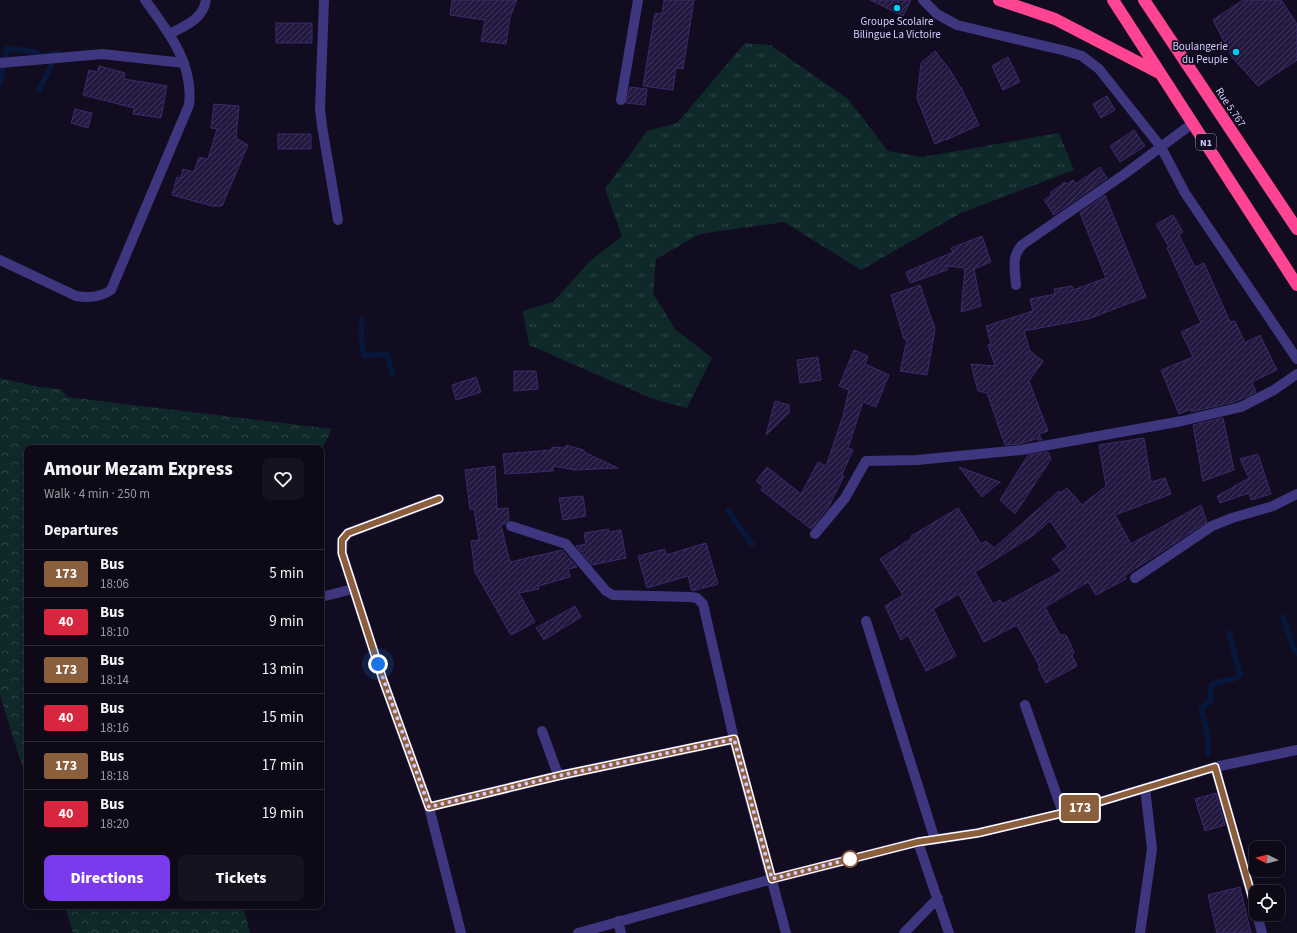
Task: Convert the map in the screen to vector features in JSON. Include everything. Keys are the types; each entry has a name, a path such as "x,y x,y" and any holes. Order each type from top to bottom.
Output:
{"highway":[{"path":"999,0 1055,19 1163,75"},
{"name":"N1","path":"1113,0 1163,75 1297,285"},
{"name":"Rue 5.767","path":"1144,0 1297,229"}],"street":[{"path":"0,260 76,296 85,297 105,294 111,290 189,105 190,90 184,63 170,34 145,0"},
{"path":"170,34 197,18 202,13 206,0"},
{"path":"324,0 320,109 338,220"},
{"path":"621,100 638,0"},
{"path":"923,0 938,14 958,24 1082,56 1099,69 1161,147 1185,193 1297,359"},
{"path":"0,63 102,54 184,63"},
{"path":"1016,285 1014,260 1016,252 1022,245 1193,123"},
{"path":"815,534 844,498 866,461 917,460 1021,450 1182,421 1241,407 1274,390 1297,374"},
{"path":"1135,578 1212,526 1232,518 1273,506 1297,494"},
{"path":"439,499 348,533 342,540 342,553 383,680 429,807 461,933"},
{"path":"511,526 566,544 606,591 613,595 691,597 697,598 703,604 734,739 786,933"},
{"path":"324,595 353,589"},
{"path":"866,620 935,840"},
{"path":"1025,705 1063,813"},
{"path":"542,731 557,772 562,775"},
{"path":"429,807 562,775 734,739"},
{"path":"578,933 772,879 918,842 978,833 1063,813 1215,767 1297,750"},
{"path":"1215,767 1249,886"},
{"path":"1140,933 1152,849 1144,788"},
{"path":"918,842 949,933"},
{"path":"904,933 938,898"},
{"path":"618,921 621,933"},
{"path":"1259,921 1262,933"}],"green space":[{"path":"745,43 770,45 848,99 888,151 923,157 1059,133 1074,170 961,213 861,270 784,222 700,234 656,259 653,293 675,329 712,358 687,408 653,399 529,345 523,311 553,302 590,261 622,236 605,189 647,131 677,123"},
{"path":"0,378 39,387 61,389 67,397 332,429 324,445 24,445 24,772 0,695"},
{"path":"66,909 244,909 250,933 73,933"}],"building":[{"path":"452,0 517,0 510,17 506,44 481,41 485,20 450,15"},
{"path":"664,0 694,0 683,69 676,68 673,90 643,86 655,13 662,14"},
{"name":"Groupe Scolaire Bilingue La Victoire","path":"870,0 911,0 903,16"},
{"path":"1243,0 1281,0 1297,24 1297,60 1258,86 1232,57 1213,20"},
{"path":"276,23 312,23 312,43 276,43"},
{"path":"935,51 961,87 979,125 935,144 917,98 921,63"},
{"path":"1008,57 1020,82 1003,90 992,66"},
{"path":"99,66 125,73 124,79 167,86 161,118 133,114 134,108 83,95 89,70 97,72"},
{"path":"630,87 647,89 645,105 626,103"},
{"path":"1107,96 1115,110 1101,118 1093,104"},
{"path":"214,104 239,106 236,138 248,145 222,206 212,206 172,195 177,177 181,178 183,169 194,172 199,157 208,159 217,129 211,128"},
{"path":"75,109 92,113 88,128 71,123"},
{"path":"1134,130 1145,146 1120,162 1110,146"},
{"path":"278,134 311,134 311,149 278,149"},
{"path":"1100,167 1107,178 1054,215 1044,200 1052,195 1050,193 1065,182 1067,184 1073,180 1076,184"},
{"path":"1105,195 1146,297 1088,319 1024,331 1030,351 1043,361 1029,381 1048,431 1039,434 1042,440 1037,440 1038,438 1020,444 1005,445 987,393 978,391 971,364 995,366 988,345 991,344 986,326 1033,311 1030,299 1055,294 1054,289 1072,286 1073,290 1106,278 1080,213"},
{"path":"1173,215 1183,232 1179,235 1195,267 1204,263 1230,322 1235,321 1245,343 1260,335 1277,370 1252,382 1256,392 1248,396 1234,402 1191,412 1191,409 1179,414 1161,370 1193,357 1181,332 1201,323 1167,248 1169,247 1156,224"},
{"path":"982,236 991,262 974,269 981,306 961,312 965,268 947,266 947,270 910,283 906,272 953,252 951,248"},
{"path":"920,285 935,329 927,375 900,371 907,339 904,339 891,295"},
{"path":"854,350 868,356 865,364 889,375 876,407 863,402 848,448 853,450 842,474 844,476 828,508 811,529 761,490 763,486 756,481 767,467 801,494 818,462 826,466 843,416 849,390 839,386"},
{"path":"818,357 821,380 800,383 797,360"},
{"path":"514,371 536,371 538,389 514,391"},
{"path":"476,377 481,392 456,400 452,385"},
{"path":"775,401 789,405 789,413 766,435"},
{"path":"1223,418 1234,470 1203,481 1193,425"},
{"path":"1144,438 1151,482 1165,478 1171,494 1115,515 1131,544 1201,505 1207,522 1124,576 1126,579 1096,595 1088,582 1045,607 1060,635 1066,635 1074,652 1072,655 1077,666 1046,683 1038,668 1040,667 1017,625 984,642 959,594 933,609 956,656 926,671 908,635 901,640 885,606 903,595 880,559 912,538 911,536 958,508 981,544 986,541 994,548 1059,491 1060,493 1067,488 1082,505 1106,486 1099,445","holes":["1050,521 1068,547 1052,559 1062,571 1002,604 1000,600 993,604 975,572 1031,537"]},
{"path":"566,445 584,450 584,452 618,468 575,470 553,466 553,471 505,474 503,454 551,450 552,447 565,448"},
{"path":"1048,452 1051,459 1015,514 1000,500 1028,455"},
{"path":"1258,454 1271,494 1251,500 1249,493 1220,503 1217,496 1249,478 1240,459"},
{"path":"495,466 497,509 508,508 509,520 505,524 501,525 510,562 562,550 577,567 568,569 570,577 538,586 539,589 519,593 535,622 511,635 475,572 471,541 479,540 474,509 470,509 465,470"},
{"path":"959,467 1000,482 982,497"},
{"path":"583,496 586,516 563,520 559,498"},
{"path":"609,529 609,532 621,530 626,558 592,565 576,546 586,544 584,533"},
{"path":"706,543 718,584 692,591 688,576 647,588 638,556 665,549 666,555"},
{"path":"575,606 581,617 544,640 536,628"},
{"path":"1216,793 1225,825 1205,831 1195,799"},
{"path":"1240,887 1251,933 1217,933 1208,895"}],"waterway":[{"path":"0,83 7,48 35,52 42,56 58,53"},
{"path":"39,90 55,58"},
{"path":"362,319 361,337 364,356 387,354 392,374"},
{"path":"728,511 752,544"},
{"path":"1283,617 1294,649 1297,653"},
{"path":"1208,753 1207,731 1201,709 1211,700 1211,686 1218,682 1234,679 1240,674 1229,633"}],"bus line":[{"name":"173","path":"439,499 348,533 342,540 342,553 383,680 429,807 562,775 734,739 772,879 918,842 978,833 1063,813 1215,767 1249,886"}],"place":[{"name":"Groupe Scolaire Bilingue La Victoire","path":"897,8"},
{"name":"Boulangerie du Peuple","path":"1236,52"}],"route":[{"path":"378,664 429,807 562,775 734,739 772,879 850,859"}]}
